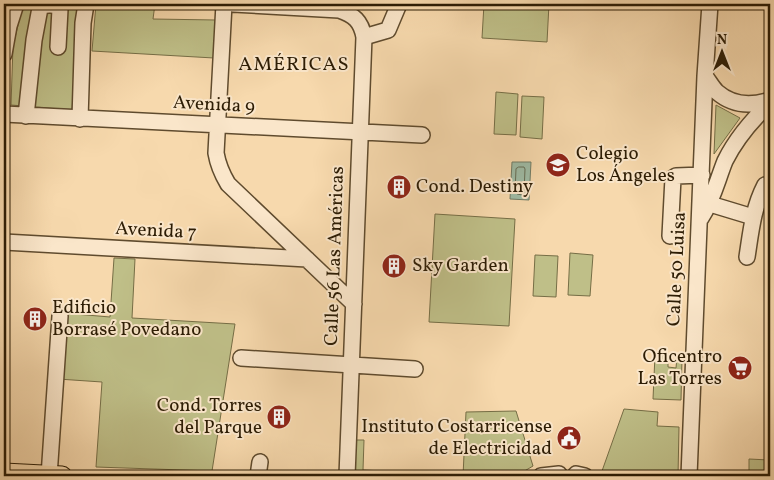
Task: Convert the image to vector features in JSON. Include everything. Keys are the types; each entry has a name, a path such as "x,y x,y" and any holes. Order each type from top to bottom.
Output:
{"main road":[{"path":"4,473 62,476"}],"street":[{"path":"4,54 9,26 16,4"},
{"path":"80,119 83,23 86,4"},
{"path":"224,4 217,126 216,153 218,164 228,184 354,304"},
{"path":"233,4 339,10 350,14 358,20 364,37 388,30 399,4"},
{"name":"Calle 50 Luisa","path":"689,476 705,76 710,4"},
{"path":"26,116 34,40 40,8 44,5 55,6 60,9 58,47"},
{"name":"Calle 56 Las Américas","path":"347,476 364,37"},
{"path":"705,76 717,92 739,104 752,105 770,102"},
{"path":"699,221 710,204 725,161 738,138 770,102"},
{"name":"Avenida 9","path":"4,114 422,135"},
{"path":"670,236 673,178 676,176 702,175"},
{"path":"747,256 753,217 765,184"},
{"path":"710,204 753,217"},
{"name":"Avenida 7","path":"4,242 307,259"},
{"path":"49,476 60,316"},
{"path":"241,358 415,368"},
{"path":"541,476 559,474"}],"green space":[{"path":"23,4 57,4 79,7 72,110 11,105 13,46"},
{"path":"96,4 155,4 153,19 216,20 214,58 92,51"},
{"path":"484,4 549,4 547,42 482,38"},
{"path":"496,92 518,94 516,135 494,134"},
{"path":"522,96 544,97 542,139 520,137"},
{"path":"716,105 740,118 714,154"},
{"path":"435,214 515,219 509,326 429,322"},
{"path":"570,253 593,255 590,296 568,295"},
{"path":"535,255 558,256 556,297 533,296"},
{"path":"114,258 135,259 132,318 235,324 212,471 96,467 102,382 58,379 63,313 110,317"},
{"path":"655,355 668,356 668,367 676,368 677,357 682,358 681,400 653,399"},
{"path":"624,409 658,412 657,426 679,427 678,476 614,476 602,471"},
{"path":"516,411 533,466 516,476 463,476 466,412"},
{"path":"354,440 364,440 363,470 383,471 383,476 352,476"},
{"path":"770,448 770,476 749,476 749,459 769,460"}],"water":[{"path":"512,162 531,162 529,200 510,199"}],"place":[{"name":"Colegio Los Ángeles","path":"558,165"},
{"name":"Cond. Destiny","path":"399,187"},
{"name":"Sky Garden","path":"394,266"},
{"name":"Edificio Borrasé Povedano","path":"35,319"},
{"name":"Oficentro Las Torres","path":"740,368"},
{"name":"Cond. Torres del Parque","path":"279,417"},
{"name":"Instituto Costarricense de Electricidad","path":"569,438"}],"district":[{"name":"AMÉRICAS","path":"294,65"}]}
